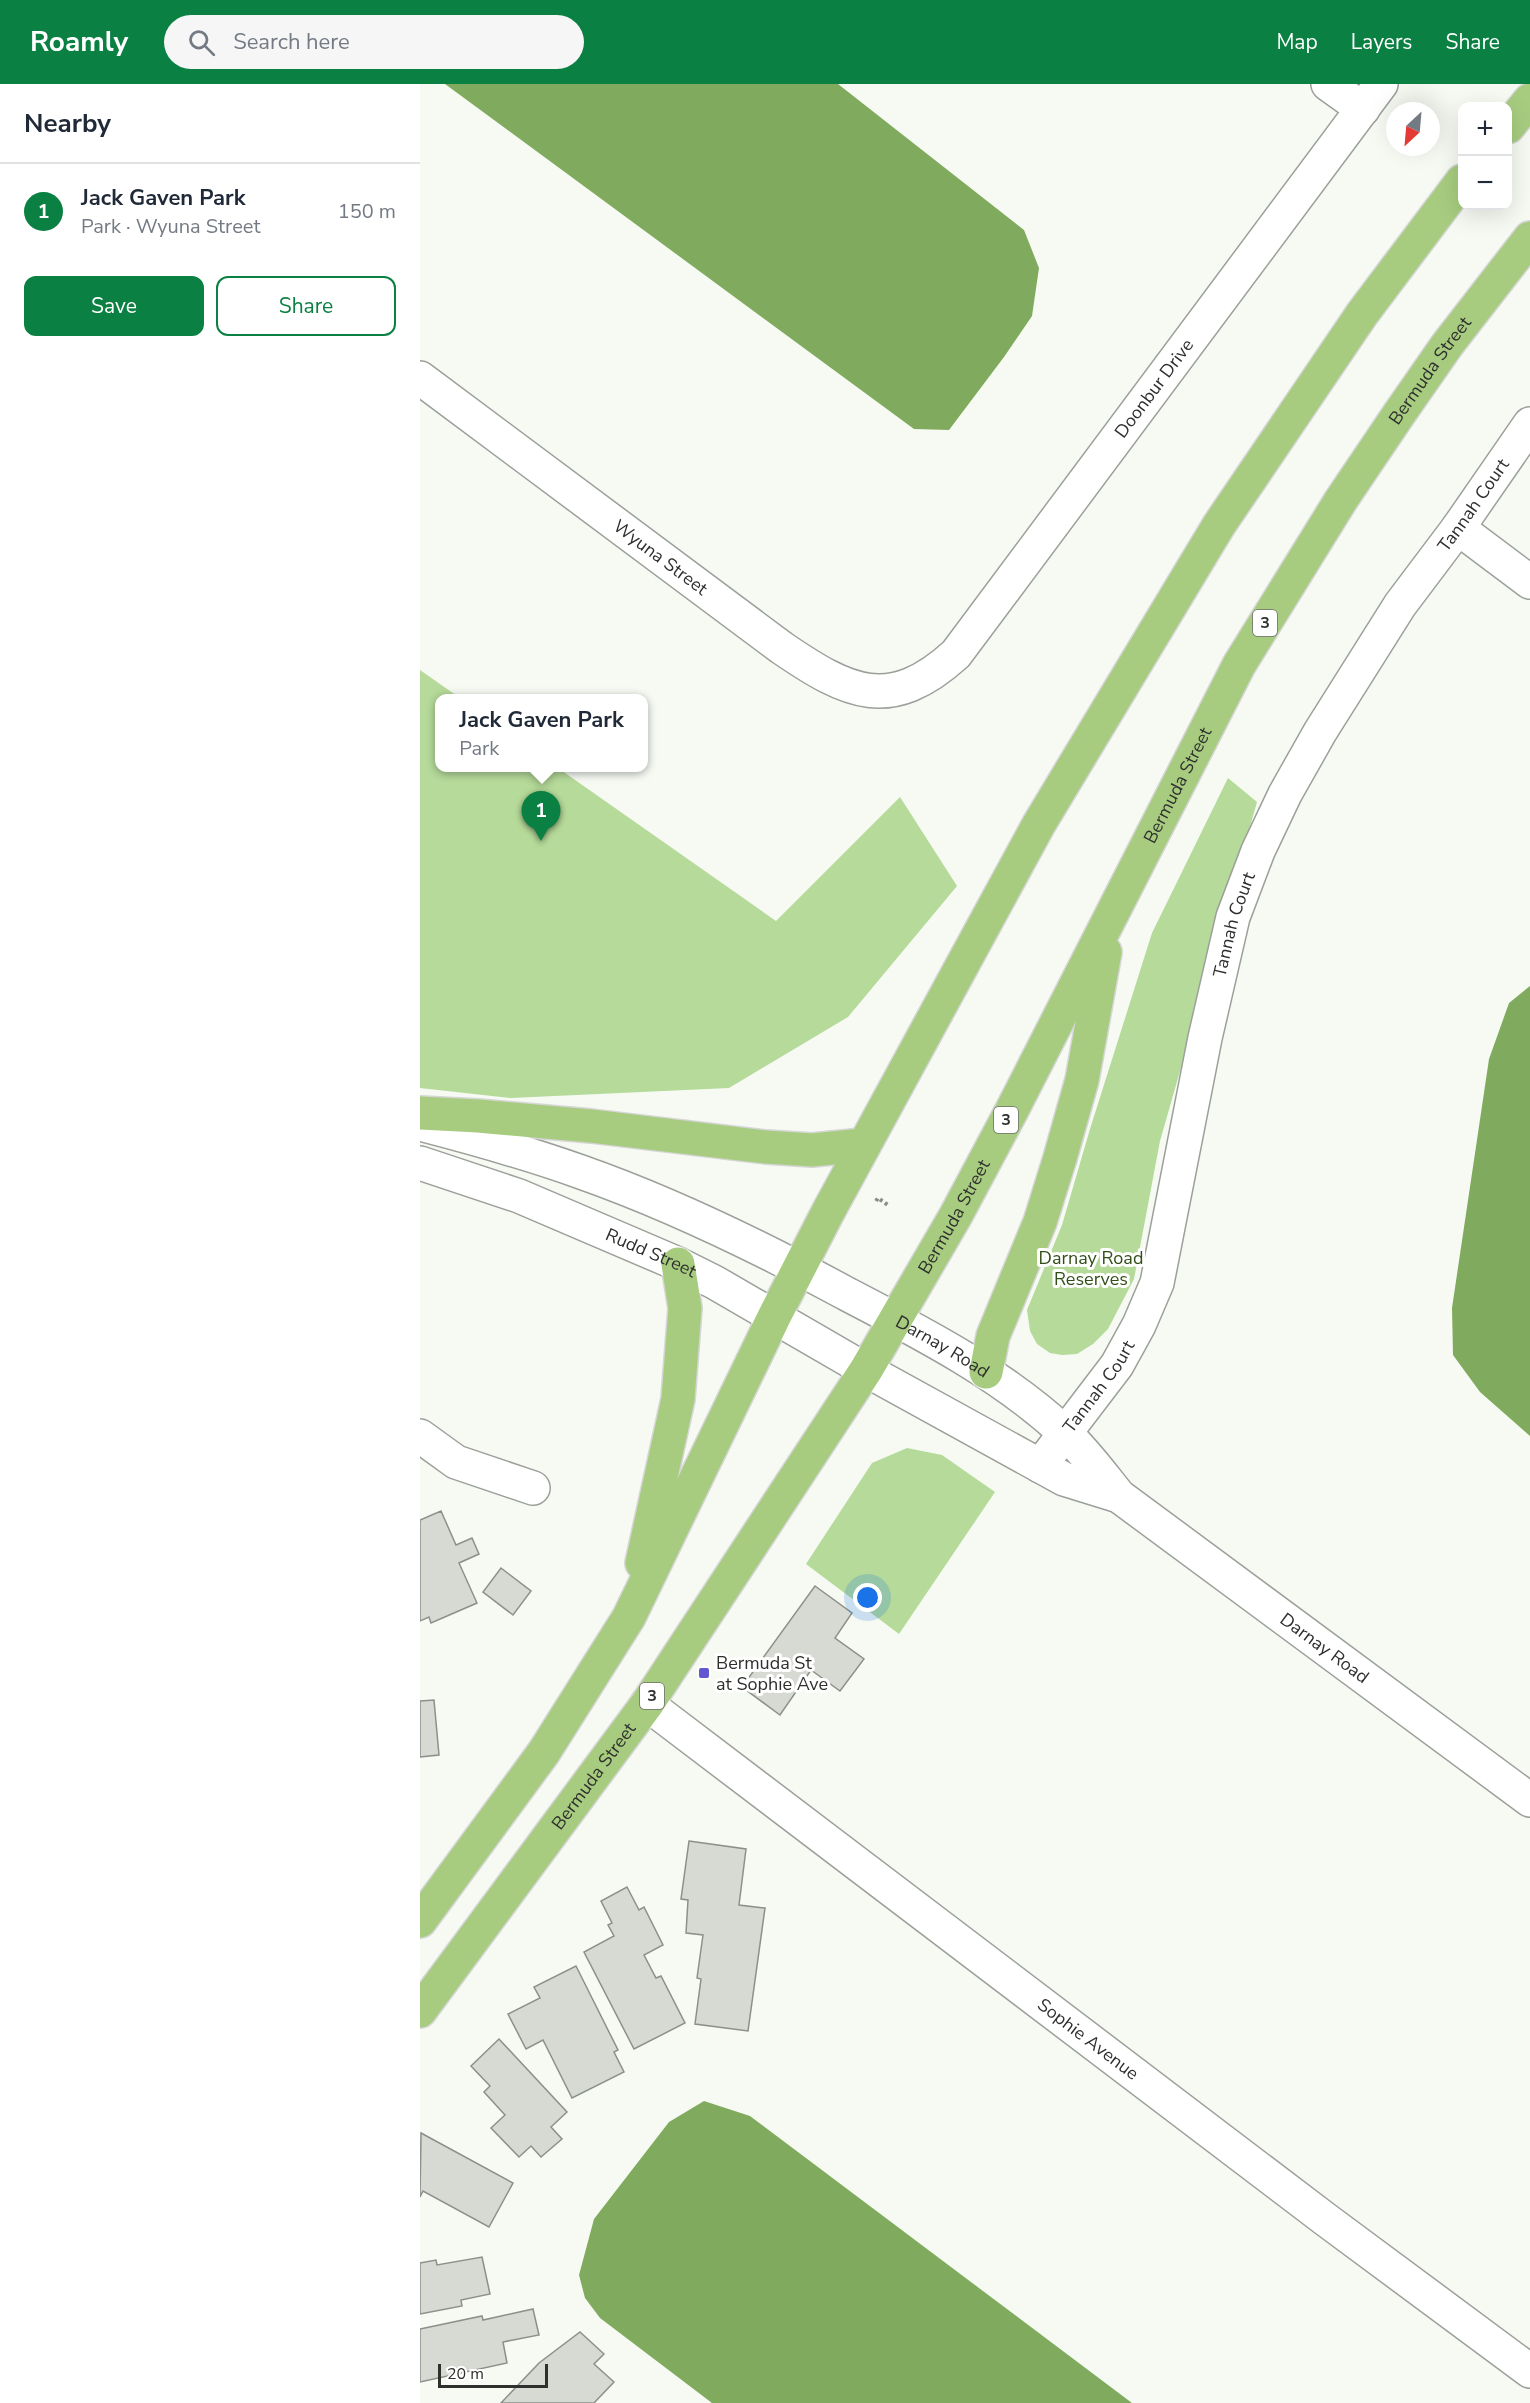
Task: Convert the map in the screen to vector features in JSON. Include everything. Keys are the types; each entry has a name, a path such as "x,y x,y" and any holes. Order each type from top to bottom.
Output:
{"main road":[{"path":"1512,122 1530,100"},
{"path":"420,1920 544,1752 629,1617 774,1317 863,1145 1039,824 1219,525 1362,314 1458,187"},
{"name":"Bermuda Street","path":"420,2011 647,1704 866,1370 1012,1110 1209,721 1282,594 1341,500 1417,388 1447,345 1530,238"},
{"path":"986,1372 993,1335 1040,1222 1079,1092 1111,917"},
{"path":"420,1113 579,1125 693,1137 766,1148 812,1150 863,1145"},
{"path":"629,1617 678,1399 685,1308 678,1264"}],"street":[{"path":"1328,84 1372,97"},
{"name":"Doonbur Drive","path":"917,682 939,670 956,654 1372,97"},
{"name":"Wyuna Street","path":"420,378 782,648 820,673 848,687 872,692 894,690 917,682"},
{"name":"Tannah Court","path":"1040,1466 1117,1365 1139,1325 1157,1283 1205,1038 1233,917 1258,851 1285,794 1320,732 1400,605 1458,528 1530,424"},
{"path":"1458,528 1530,582"},
{"path":"420,1124 506,1147 582,1172 721,1230 800,1268"},
{"name":"Rudd Street","path":"420,1163 519,1196 678,1264 714,1282 866,1370"},
{"name":"Darnay Road","path":"800,1268 986,1372 1065,1433 1119,1496 1530,1800"},
{"name":"Darnay Road","path":"866,1370 1064,1479 1119,1496"},
{"path":"420,1436 456,1462 533,1488"},
{"name":"Sophie Avenue","path":"647,1704 1306,2205 1530,2371"}],"green space":[{"path":"420,670 454,694 435,694 435,772 564,772 776,921 900,797 957,886 848,1017 729,1088 511,1098 420,1088"},
{"name":"Darnay Road Reserves","path":"1228,778 1257,802 1160,1141 1134,1279 1108,1329 1093,1344 1077,1354 1050,1353 1037,1344 1030,1331 1027,1310 1062,1225 1152,933"},
{"path":"907,1448 942,1455 995,1492 899,1634 806,1564 872,1463"}],"shaded area":[{"path":"445,84 838,84 1024,230 1039,268 1032,316 949,430 914,429"},
{"path":"1530,986 1530,1436 1480,1392 1453,1355 1452,1308 1489,1059 1509,1003"},
{"path":"704,2101 750,2116 1132,2403 712,2403 600,2318 585,2298 579,2275 594,2219 669,2122"}],"building":[{"path":"441,1511 456,1545 472,1538 479,1554 459,1563 477,1603 431,1623 429,1617 420,1621 420,1520"},
{"path":"501,1568 531,1591 513,1615 483,1592"},
{"path":"815,1586 852,1613 835,1638 864,1659 840,1691 811,1670 780,1715 742,1687"},
{"path":"434,1700 439,1755 420,1757 420,1701"},
{"path":"689,1841 746,1849 739,1905 765,1908 748,2031 695,2024 701,1979 697,1978 703,1935 686,1933 688,1900 681,1899"},
{"path":"627,1887 639,1910 644,1907 663,1945 644,1955 656,1978 661,1976 685,2023 634,2049 584,1952 614,1936 608,1925 612,1923 601,1901"},
{"path":"576,1966 618,2050 614,2052 624,2072 572,2098 543,2040 526,2049 508,2014 540,1998 534,1987"},
{"path":"499,2039 567,2112 551,2127 562,2139 541,2157 531,2146 519,2157 491,2128 505,2115 484,2092 490,2086 471,2066"},
{"path":"421,2133 513,2183 489,2227 423,2191 420,2197"},
{"path":"482,2257 490,2294 461,2300 462,2306 420,2314 420,2263 436,2260 437,2265"},
{"path":"533,2309 539,2335 503,2342 507,2363 420,2382 420,2329 482,2316 483,2320"},
{"path":"580,2332 604,2354 594,2364 614,2382 594,2403 501,2403 539,2363"}],"place":[{"name":"Jack Gaven Park","path":"541,841"},
{"name":"Bermuda St at Sophie Ave","path":"704,1673"}]}
